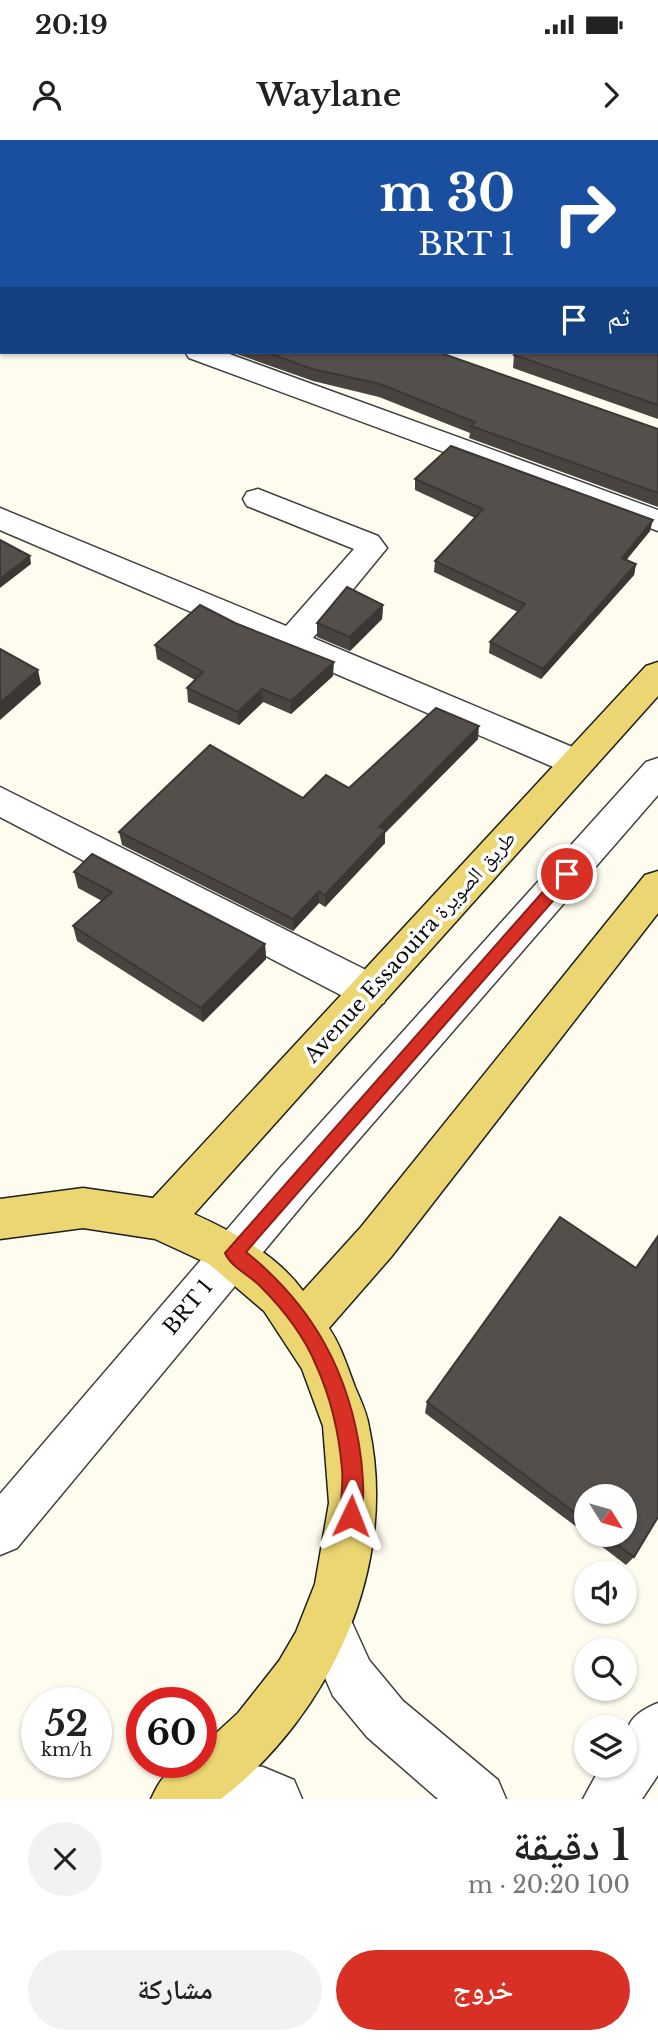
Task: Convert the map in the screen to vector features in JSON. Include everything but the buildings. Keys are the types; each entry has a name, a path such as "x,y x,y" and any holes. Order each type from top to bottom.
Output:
{"main road":[{"name":"Avenue Essaouira طريق الصويرة","path":"161,1220 658,674"},
{"path":"303,1324 376,1242 658,886"},
{"path":"0,1219 71,1207 130,1212 198,1233 234,1253 271,1285 303,1324 322,1356 337,1393 348,1432 353,1473 349,1537 341,1581 326,1623 294,1685 266,1722 234,1756 188,1791"}],"street":[{"path":"204,354 658,520"},
{"path":"258,499 367,543 372,548 291,642"},
{"path":"0,518 577,763"},
{"name":"BRT 1","path":"0,1531 234,1253 658,771"},
{"path":"0,801 370,990"},
{"path":"326,1623 351,1678 385,1719 479,1799"},
{"path":"610,1799 658,1729"},
{"path":"188,1791 263,1794 275,1799"}],"route":[{"path":"351,1516 353,1473 348,1432 337,1393 322,1356 292,1307 264,1278 234,1253 567,874"}]}
